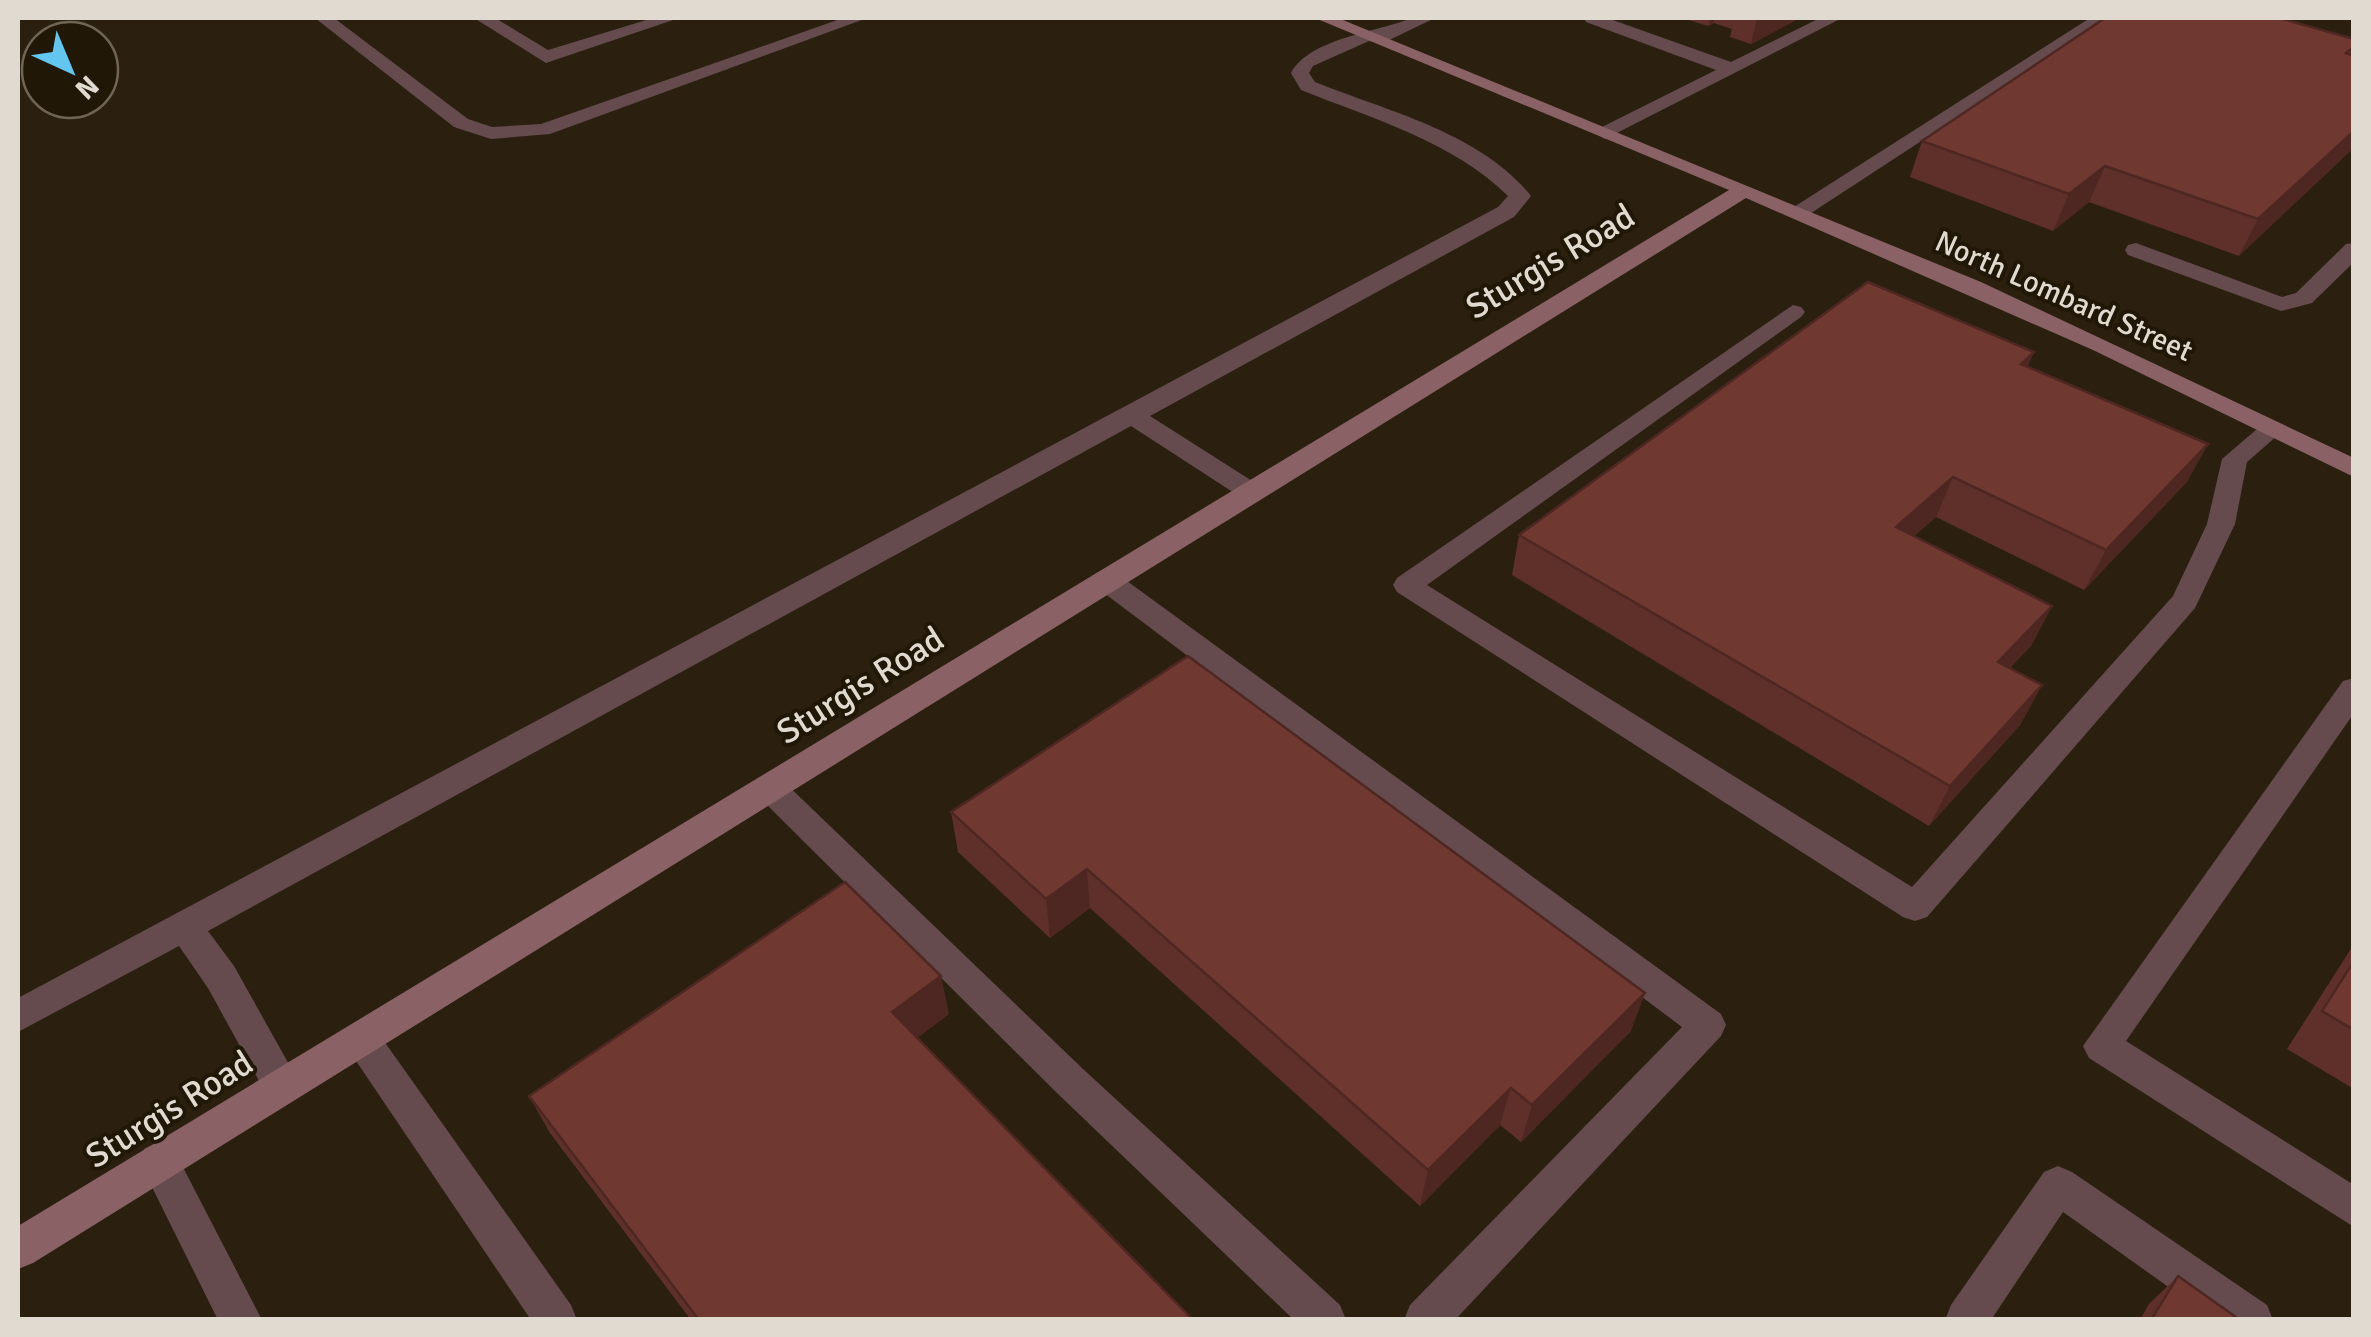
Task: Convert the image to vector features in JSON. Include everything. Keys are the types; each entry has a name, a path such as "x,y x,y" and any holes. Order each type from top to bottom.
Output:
{"street":[{"name":"North Lombard Street","path":"1324,18 1997,295 2354,470"},
{"name":"Sturgis Road","path":"18,1249 1744,190"}],"lane":[{"path":"324,18 461,123 492,133 543,130 858,18"},
{"path":"483,18 546,57 670,18"},
{"path":"18,1016 1506,212 1520,196 1503,176 1465,152 1308,86 1300,73 1306,62 1426,18"},
{"path":"1592,18 1732,69"},
{"path":"1605,132 1833,18"},
{"path":"1796,212 2101,18"},
{"path":"2136,250 2281,304 2304,298 2354,249"},
{"path":"1793,312 1407,585 1915,907 2186,601 2221,524 2235,459 2272,428"},
{"path":"1133,416 1250,492"},
{"path":"1106,580 1708,1024 1425,1320"},
{"path":"2354,690 2102,1046 2354,1208"},
{"path":"769,787 1070,1081 1324,1320"},
{"path":"183,924 221,977 282,1086"},
{"path":"361,1038 556,1320"},
{"path":"159,1162 241,1320"},
{"path":"1966,1320 2058,1185 2252,1320"}],"building":[{"path":"2105,18 2279,18 2354,39 2354,47 2346,53 2354,56 2354,131 2258,219 2105,166 2069,194 1922,141"},
{"path":"1868,282 2034,352 2021,364 2208,444 2106,550 1953,477 1896,527 2052,606 1998,662 2042,685 1950,786 1519,535"},
{"path":"1188,656 1645,993 1532,1105 1511,1088 1428,1170 1087,869 1046,899 951,812"},
{"path":"845,882 941,976 892,1012 1193,1320 699,1320 529,1096"},
{"path":"2354,961 2354,1030 2322,1011"},
{"path":"2178,1276 2240,1320 2151,1320"}]}
